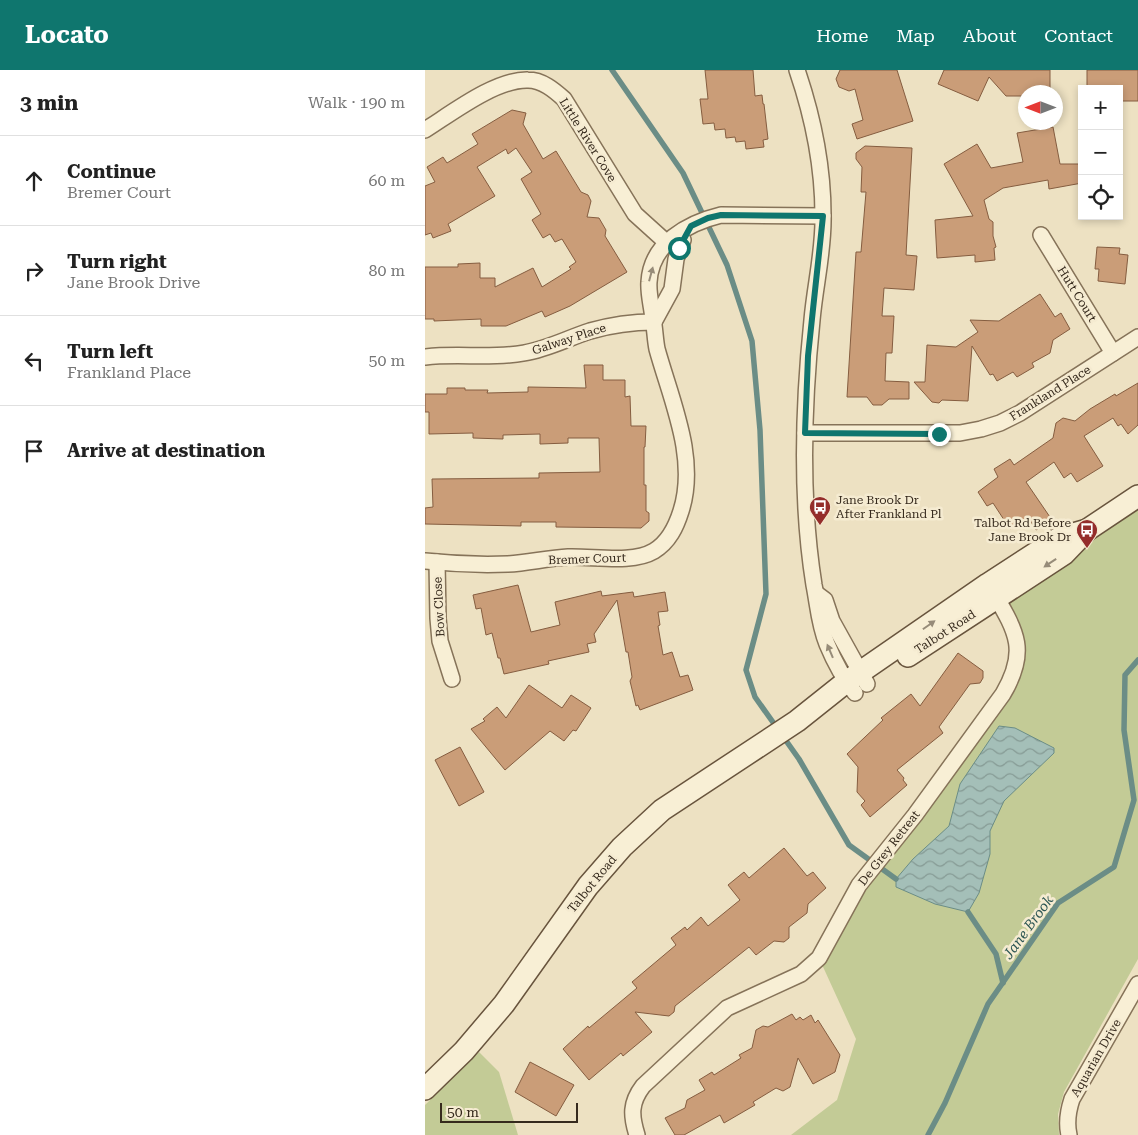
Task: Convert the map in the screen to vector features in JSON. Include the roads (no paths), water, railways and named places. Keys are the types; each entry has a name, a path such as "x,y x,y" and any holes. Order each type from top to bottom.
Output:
{"main road":[{"name":"Talbot Road","path":"425,1089 464,1051 491,1019 587,886 622,847 662,810 797,721 822,715 857,683 993,591 1059,538 1087,530 1138,496"}],"street":[{"path":"797,70 816,135 821,172 823,216 808,356 805,433 806,520 816,593 825,600 857,683"},
{"name":"Little River Cove","path":"425,130 503,84 529,80 553,89 564,99 635,214 673,245"},
{"name":"Bremer Court","path":"431,562 493,564 569,557 639,557 663,544 672,534 678,522 687,488 687,472 678,417 657,348 649,282 654,263 691,226 708,218 721,215 823,216"},
{"name":"Hutt Court","path":"1041,235 1113,353"},
{"name":"Bremer Court","path":"654,322 672,289 676,259 673,245"},
{"name":"Galway Place","path":"425,357 503,356 525,353 543,349 607,327 629,322 654,322"},
{"name":"Frankland Place","path":"805,433 939,434 981,429 1000,423 1020,413 1138,337"},
{"name":"Bow Close","path":"431,562 441,641 452,679"},
{"name":"De Grey Retreat","path":"637,1135 632,1117 632,1106 636,1095 643,1086 727,1008 789,980 810,967 819,958 859,885 915,815 1003,694 1017,666 1018,648 1014,630 993,591"},
{"name":"Aquarian Drive","path":"1069,1135 1067,1125 1068,1111 1072,1099 1137,986"}],"water":[{"path":"999,726 1015,728 1054,748 1054,753 1004,801 990,831 990,854 979,893 968,912 935,904 896,887 896,879 913,859 949,826 960,784"}],"waterway":[{"path":"612,70 683,173 727,265 752,341 760,430 766,594 746,670 755,697 799,759 849,845 896,879"},
{"name":"Jane Brook","path":"928,1135 945,1103 988,1004 1058,903 1114,867 1134,800 1124,730 1125,675 1138,660"},
{"path":"968,912 996,954 1003,983"}],"place":[{"name":"Jane Brook Dr After Frankland Pl","path":"820,526"},
{"name":"Talbot Rd Before Jane Brook Dr","path":"1087,549"}]}
